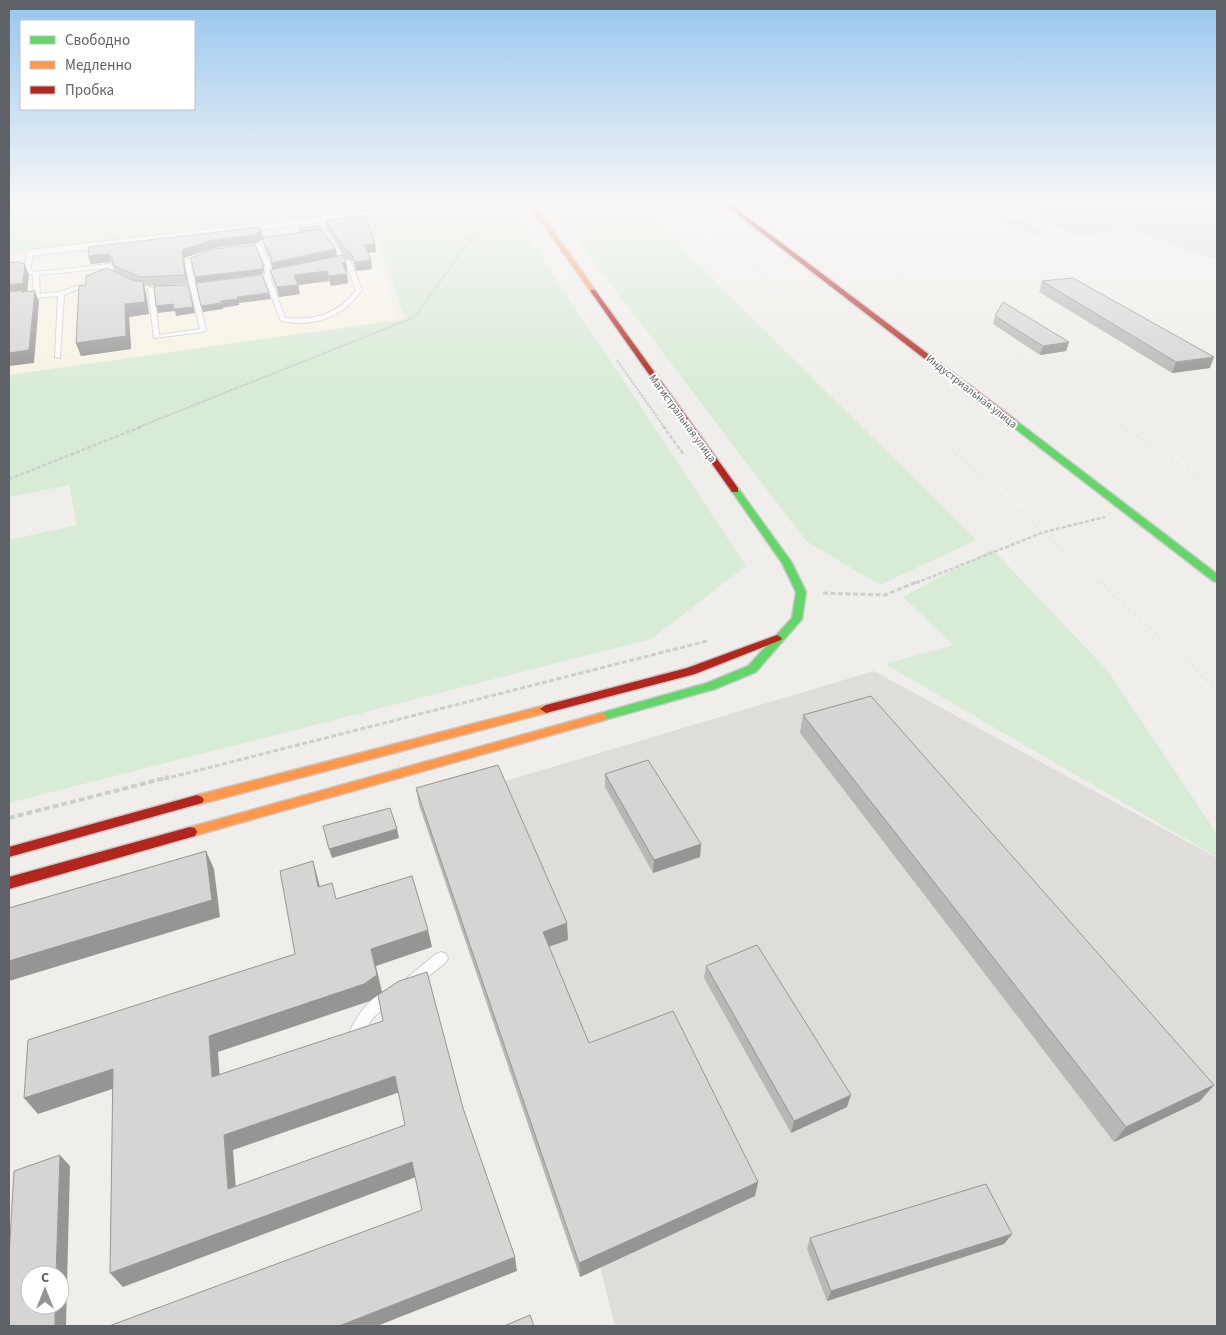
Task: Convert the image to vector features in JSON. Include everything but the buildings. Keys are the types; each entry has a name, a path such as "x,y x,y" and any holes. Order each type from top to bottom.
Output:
{"street":[{"name":"Магистральная улица","path":"576,266 787,562 801,592"},
{"name":"Индустриальная улица","path":"810,266 1217,579"},
{"path":"9,883 711,686 752,669 796,620 801,592"},
{"path":"9,852 230,791 691,671 781,637"}],"lane":[{"path":"28,266 27,271 36,274 107,266"},
{"path":"110,266 111,276"},
{"path":"151,289 156,336 203,330 188,266"},
{"path":"268,266 267,277 283,320 296,321 334,315 349,305 359,290 350,266"},
{"path":"36,274 37,296"},
{"path":"258,278 277,275"},
{"path":"103,279 111,276 126,283"},
{"path":"28,297 62,294 94,282"},
{"path":"185,287 203,286"},
{"path":"141,290 159,289"},
{"path":"58,357 62,294"},
{"path":"355,1035 366,1013 376,1003 414,980 441,958"}],"path":[{"path":"9,479 415,317 451,266"},
{"path":"801,592 885,594 1044,532 1128,512"},
{"path":"9,818 714,640"}],"shaded area":[{"path":"9,266 381,266 399,320 9,375"},
{"path":"874,671 1217,858 1217,1326 615,1326 479,789"}],"green space":[{"path":"387,266 548,266 746,566 651,639 9,803 9,540 77,525 69,485 9,497 9,375 405,319"},
{"path":"597,266 700,266 976,540 880,585 806,541"},
{"path":"992,549 1107,670 1217,834 1217,857 885,664 953,645 903,597"}],"railway":[{"path":"749,266 790,303"},
{"path":"892,273 937,303"},
{"path":"788,302 927,427"},
{"path":"936,302 1124,427"},
{"path":"925,426 1099,583"},
{"path":"1122,426 1217,489"},
{"path":"1098,581 1217,689"}],"traffic: fast":[{"path":"1011,421 1217,579"},
{"path":"601,717 711,686 752,669 797,619 801,592 787,563 735,490"}],"traffic: slow":[{"path":"575,266 593,291"},
{"path":"197,800 546,709"},
{"path":"190,832 601,717"}],"traffic: jam":[{"path":"808,266 1011,421"},
{"path":"593,291 735,490"},
{"path":"546,709 691,671 777,638"},
{"path":"9,852 197,800"},
{"path":"9,883 190,832"}]}
